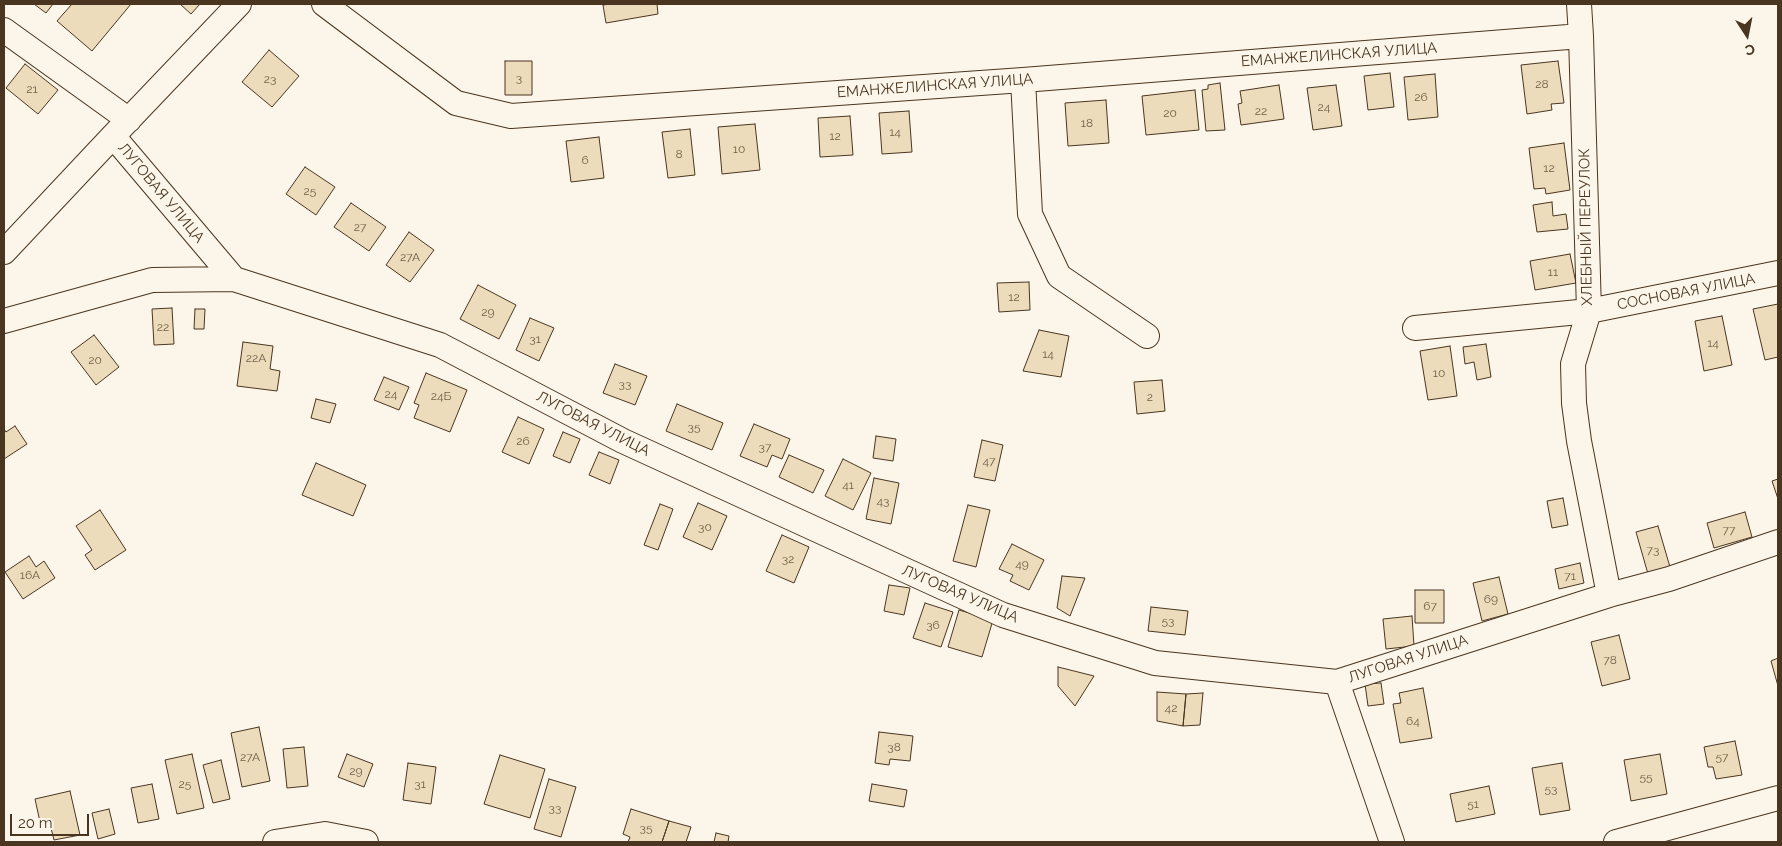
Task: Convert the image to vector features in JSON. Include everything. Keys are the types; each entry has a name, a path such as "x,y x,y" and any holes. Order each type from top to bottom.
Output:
{"street":[{"path":"4,30 121,128 239,4"},
{"name":"ЕМАНЖЕЛИНСКАЯ УЛИЦА","path":"324,4 456,103 511,116 1023,80 1581,36"},
{"name":"ХЛЕБНЫЙ ПЕРЕУЛОК","path":"1579,4 1588,311 1573,364 1574,403 1579,441 1609,595"},
{"path":"1023,80 1030,214 1059,276 1147,336"},
{"name":"ЛУГОВАЯ УЛИЦА","path":"4,252 121,128 234,279"},
{"name":"СОСНОВАЯ УЛИЦА","path":"1414,328 1588,311 1778,273"},
{"name":"ЛУГОВАЯ УЛИЦА","path":"4,320 152,280 234,279 440,345 623,441 1003,616 1156,663 1337,682 1609,595 1669,579 1778,542"},
{"path":"1337,682 1392,842"},
{"path":"1616,842 1778,798"},
{"path":"275,842 325,834 366,842"}],"building":[{"path":"34,4 53,4 46,13"},
{"path":"72,4 131,4 92,51 57,21"},
{"path":"180,4 200,4 191,14"},
{"path":"657,4 658,14 606,23 603,5"},
{"path":"269,50 299,76 272,107 242,82"},
{"path":"505,61 532,61 532,95 505,95"},
{"path":"1558,61 1564,103 1551,104 1552,110 1527,114 1521,65"},
{"path":"25,64 58,90 38,114 6,88"},
{"path":"1390,73 1394,107 1368,110 1364,76"},
{"path":"1435,74 1438,117 1408,120 1404,77"},
{"path":"1220,83 1225,130 1206,131 1202,90 1208,89 1208,85"},
{"path":"1279,85 1284,119 1241,125 1238,104 1242,103 1240,91"},
{"path":"1336,85 1342,126 1313,130 1307,88"},
{"path":"1195,90 1199,130 1146,135 1142,96"},
{"path":"1106,100 1109,143 1068,146 1065,103"},
{"path":"909,111 912,152 882,154 879,113"},
{"path":"850,116 853,155 820,157 818,118"},
{"path":"755,124 760,170 722,174 718,127"},
{"path":"690,129 695,175 668,178 662,132"},
{"path":"599,137 604,178 571,182 566,141"},
{"path":"1564,143 1570,190 1546,194 1545,188 1534,189 1529,148"},
{"path":"305,167 335,187 316,215 286,194"},
{"path":"1552,202 1553,216 1566,214 1568,229 1537,232 1533,205"},
{"path":"351,203 386,227 369,251 334,227"},
{"path":"409,232 434,250 410,282 386,265"},
{"path":"1570,254 1576,283 1535,290 1530,261"},
{"path":"1029,282 1030,310 999,312 997,283"},
{"path":"478,285 516,305 499,339 460,319"},
{"path":"1778,304 1778,357 1765,360 1753,309"},
{"path":"172,308 174,344 154,345 152,309"},
{"path":"195,309 205,309 204,329 194,329"},
{"path":"1722,316 1732,365 1704,371 1695,321"},
{"path":"530,318 554,328 539,361 516,350"},
{"path":"1039,330 1069,336 1061,377 1023,371"},
{"path":"94,335 119,367 96,385 71,352"},
{"path":"243,342 273,346 270,369 280,371 277,391 237,386"},
{"path":"1486,344 1491,377 1477,380 1474,362 1465,364 1463,347"},
{"path":"1450,346 1457,396 1428,400 1420,351"},
{"path":"615,364 647,376 635,405 603,393"},
{"path":"426,373 467,390 450,432 414,418 419,405 414,403"},
{"path":"384,377 409,387 399,410 374,400"},
{"path":"1162,380 1165,411 1137,414 1134,382"},
{"path":"316,399 336,404 330,423 311,418"},
{"path":"677,404 723,423 712,450 666,431"},
{"path":"518,417 544,429 529,464 502,452"},
{"path":"754,424 790,439 782,459 772,455 767,467 740,456"},
{"path":"15,426 27,444 4,459 4,429 6,432"},
{"path":"563,432 580,439 570,463 553,456"},
{"path":"876,436 896,439 893,461 873,458"},
{"path":"982,440 1003,445 995,481 974,477"},
{"path":"599,452 619,460 610,484 589,475"},
{"path":"789,455 824,470 813,493 779,477"},
{"path":"843,459 871,473 853,510 825,496"},
{"path":"316,463 366,485 353,516 302,495"},
{"path":"874,478 899,483 891,524 866,519"},
{"path":"1778,479 1778,499 1772,481"},
{"path":"1563,498 1568,525 1552,528 1547,501"},
{"path":"698,503 727,516 712,550 683,537"},
{"path":"660,504 673,509 658,550 644,545"},
{"path":"968,505 990,510 976,567 953,561"},
{"path":"100,510 126,550 95,570 85,555 92,550 76,526"},
{"path":"1745,512 1752,537 1714,548 1707,523"},
{"path":"1658,526 1670,567 1648,574 1636,532"},
{"path":"782,535 809,547 794,583 766,571"},
{"path":"1012,544 1044,560 1029,590 1010,581 1013,575 999,569"},
{"path":"29,556 36,567 44,561 55,578 23,599 5,572"},
{"path":"1580,563 1584,583 1559,589 1555,569"},
{"path":"1062,576 1085,578 1070,616 1057,608"},
{"path":"1499,577 1508,614 1482,621 1473,583"},
{"path":"889,585 910,588 904,615 884,611"},
{"path":"1415,590 1444,590 1444,623 1415,623"},
{"path":"925,603 953,612 941,647 913,638"},
{"path":"1151,607 1188,611 1185,635 1148,631"},
{"path":"959,610 993,620 982,657 948,647"},
{"path":"1412,616 1414,646 1386,649 1383,619"},
{"path":"1619,635 1630,679 1602,686 1591,642"},
{"path":"1778,658 1778,686 1771,661"},
{"path":"1058,667 1094,676 1075,706 1058,686"},
{"path":"1381,683 1384,704 1368,706 1365,684"},
{"path":"1423,688 1432,738 1400,743 1393,704 1401,703 1399,693"},
{"path":"1157,692 1186,694 1183,726 1157,721"},
{"path":"1203,693 1200,725 1183,726 1186,694"},
{"path":"259,727 270,781 242,787 231,733"},
{"path":"879,732 913,736 910,761 890,759 889,765 875,763"},
{"path":"1735,741 1742,775 1716,779 1713,767 1708,767 1704,747"},
{"path":"304,747 308,786 287,788 283,749"},
{"path":"192,754 204,808 177,814 165,760"},
{"path":"347,754 373,764 364,787 338,777"},
{"path":"1660,754 1667,794 1631,801 1624,760"},
{"path":"500,755 545,769 530,818 484,804"},
{"path":"221,760 230,799 213,803 203,765"},
{"path":"408,763 436,767 431,804 403,800"},
{"path":"1562,763 1570,810 1540,815 1532,768"},
{"path":"549,779 576,787 561,837 534,829"},
{"path":"152,784 159,819 138,823 131,788"},
{"path":"872,784 907,790 904,807 869,801"},
{"path":"1489,786 1495,814 1456,822 1450,794"},
{"path":"70,791 80,835 54,840 49,820 40,822 35,799"},
{"path":"109,809 115,834 98,839 92,813"},
{"path":"631,809 669,821 662,842 628,842 630,837 623,834"},
{"path":"669,821 691,827 686,842 662,842"},
{"path":"716,833 729,836 728,842 714,842"}]}
